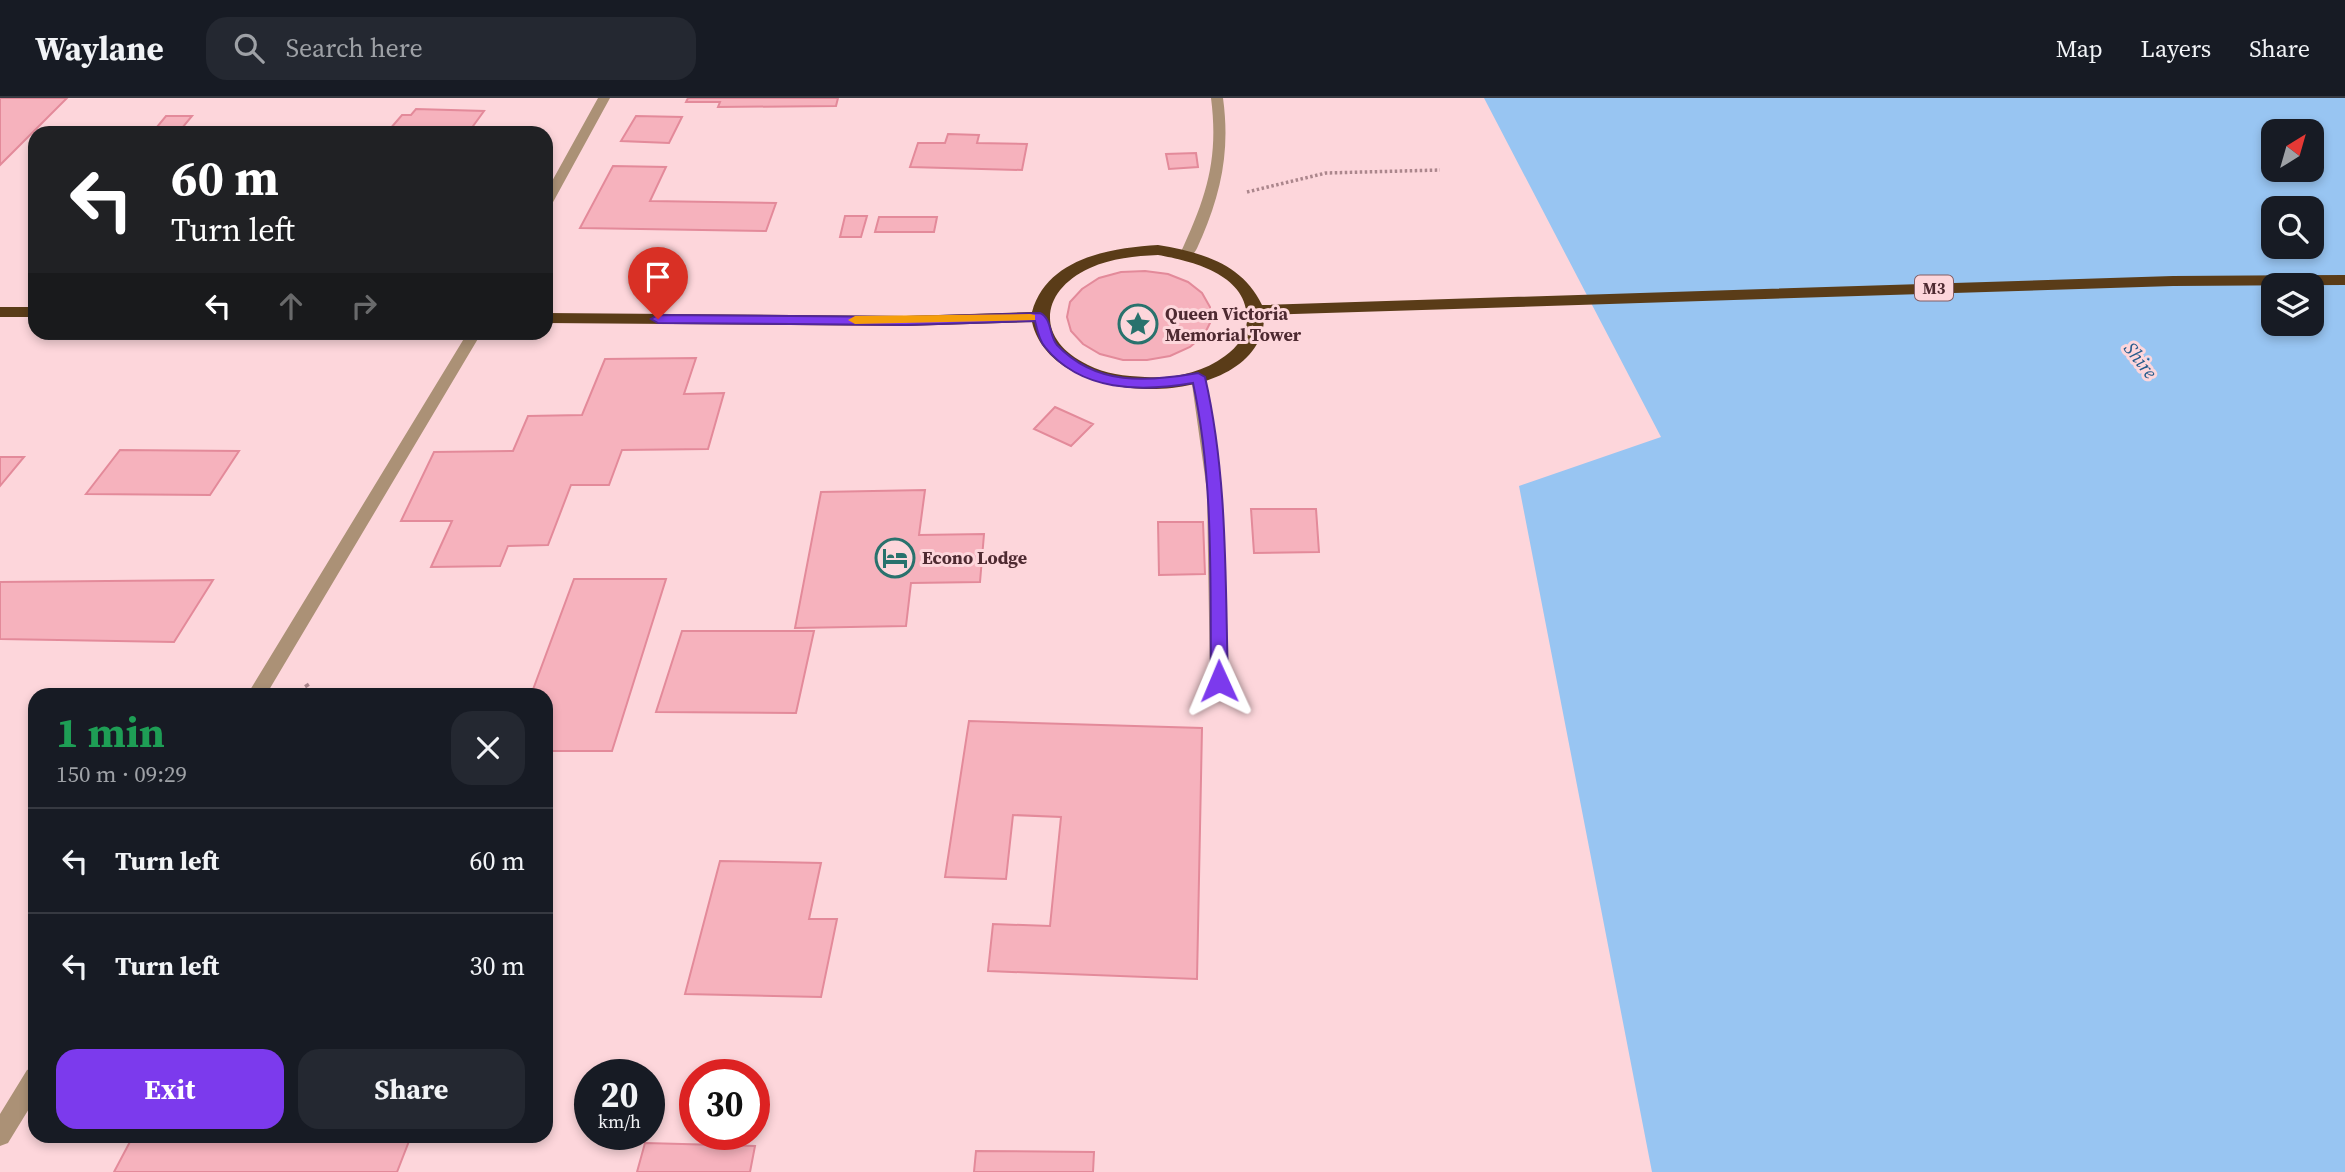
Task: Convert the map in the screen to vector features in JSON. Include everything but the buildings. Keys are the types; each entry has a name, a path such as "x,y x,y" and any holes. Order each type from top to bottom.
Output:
{"highway":[{"path":"1158,250 1187,254 1228,273 1244,286 1256,310 1252,336 1232,360 1198,377 1155,385 1111,381 1073,366 1049,344 1040,317 1045,299 1057,282 1076,268 1101,257 1129,252 1158,250"},
{"name":"M3","path":"1256,310 2173,281 2345,280"},
{"path":"0,312 28,312"},
{"path":"553,317 906,321 1040,317"}],"street":[{"path":"553,191 604,98"},
{"path":"1187,254 1212,200 1221,165 1222,128 1217,98"},
{"path":"260,688 470,340"},
{"path":"1198,377 1209,423 1216,505 1219,681"},
{"path":"0,1135 28,1089"}],"path":[{"path":"1212,200 1326,173 1440,170"}],"water":[{"name":"Shire","path":"1484,98 2345,98 2345,1172 1652,1172 1519,486 1661,437"}],"slow traffic":[{"path":"855,320 1030,318"}],"place":[{"name":"Queen Victoria Memorial Tower","path":"1138,324"},
{"name":"Econo Lodge","path":"895,558"}],"route":[{"path":"658,319 906,321 1040,317 1049,344 1073,366 1111,381 1155,385 1198,377 1209,423 1216,505 1219,681"}]}
